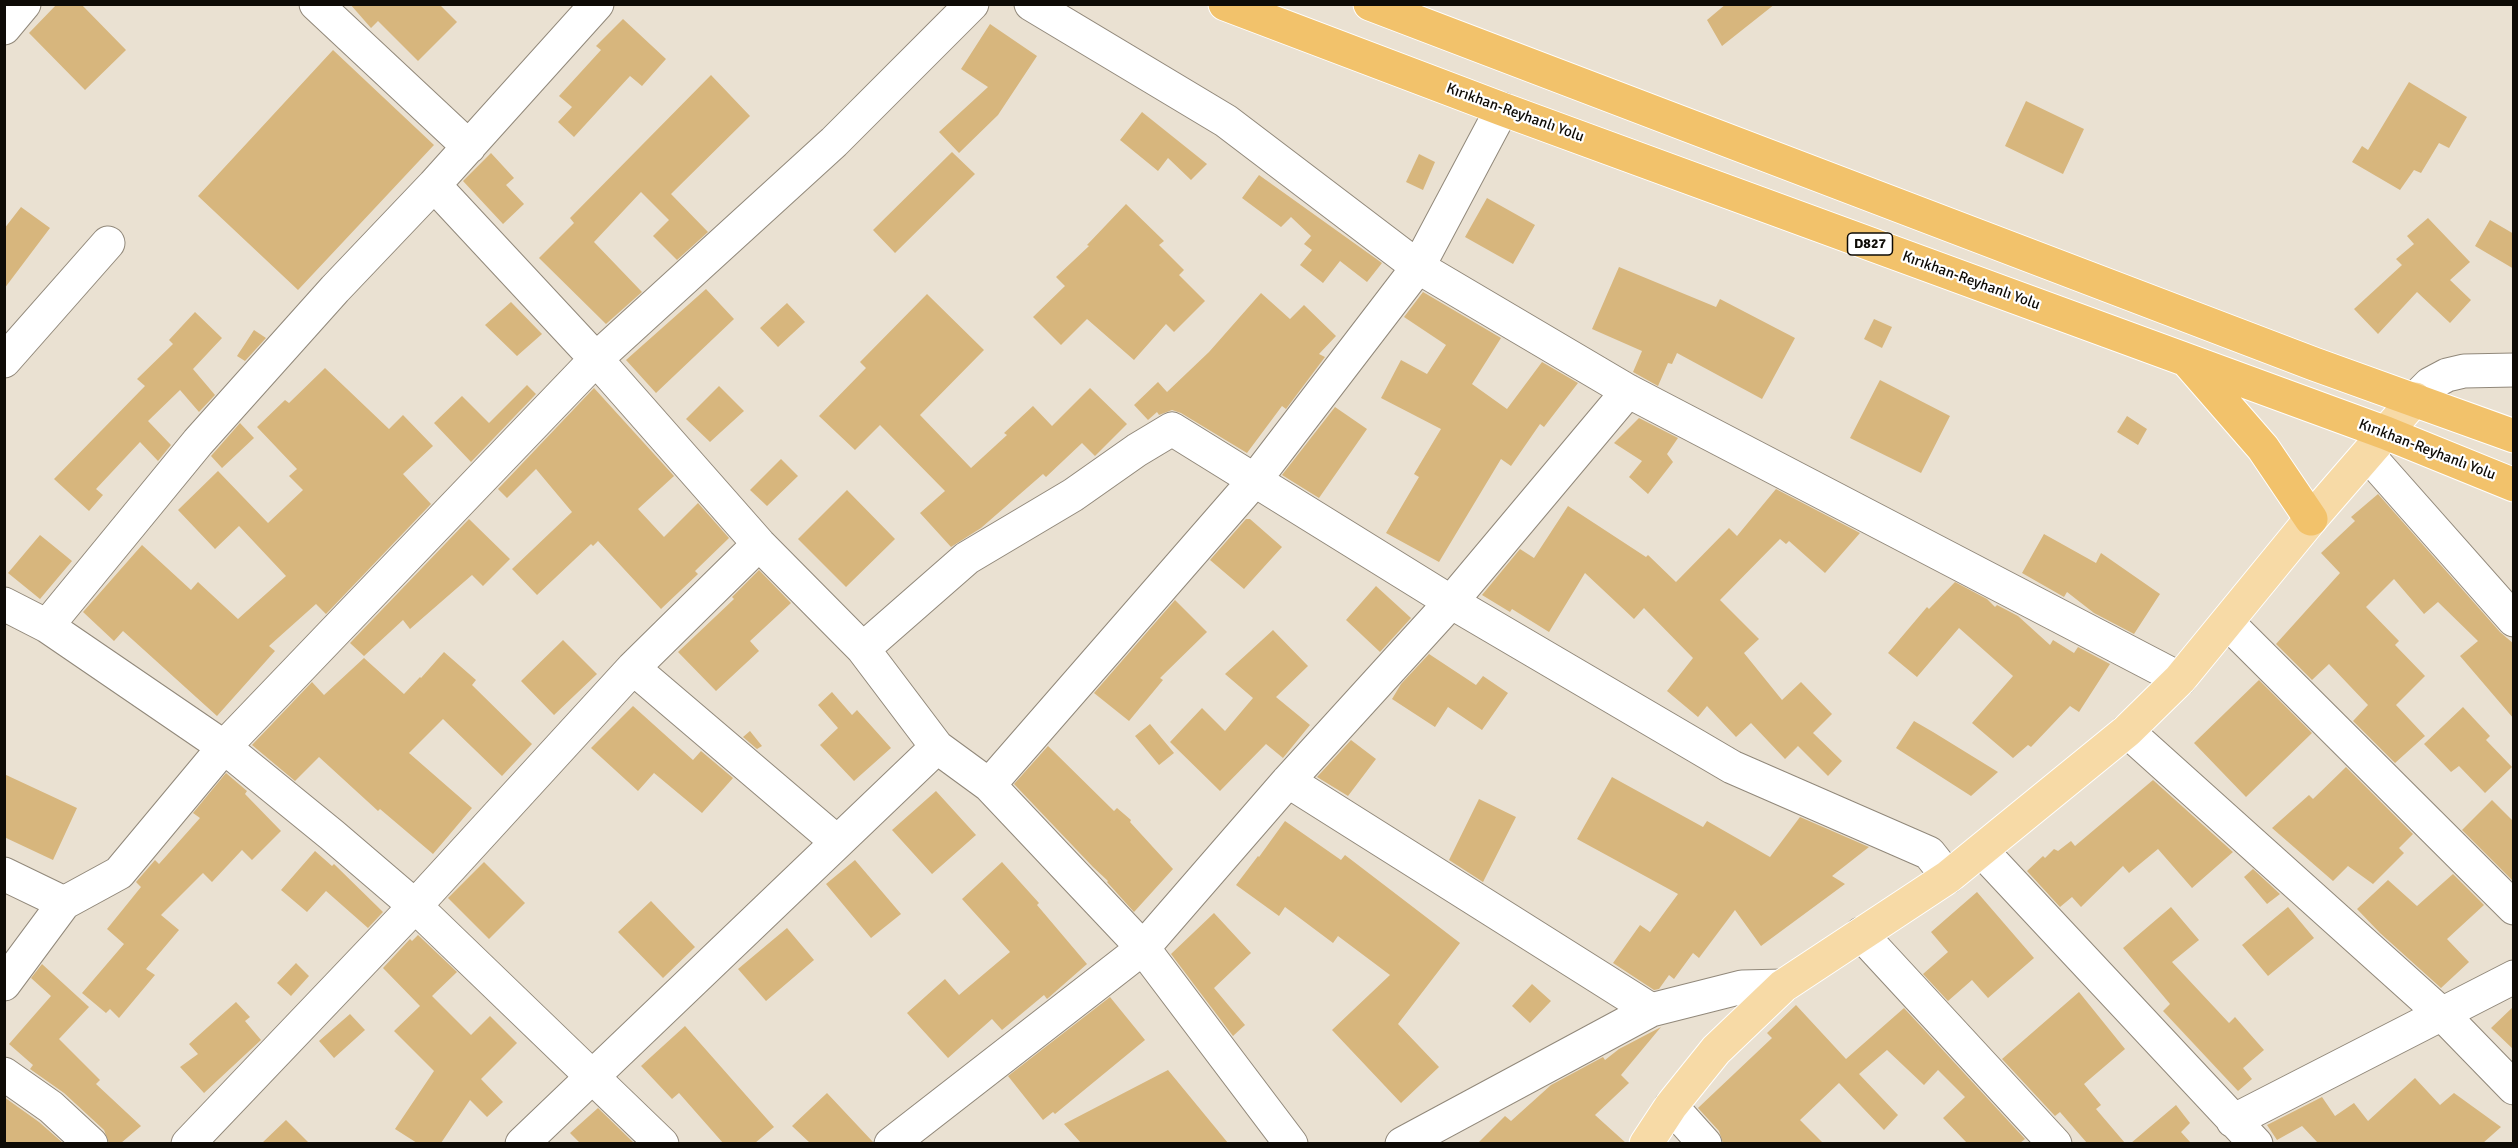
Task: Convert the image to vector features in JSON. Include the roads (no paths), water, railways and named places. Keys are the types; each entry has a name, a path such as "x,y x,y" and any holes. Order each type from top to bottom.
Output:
{"highway":[{"name":"Kırıkhan-Reyhanlı Yolu","path":"1225,4 1502,109 2186,360 2377,444 2514,484"},
{"path":"1370,4 2314,364 2514,436"},
{"path":"2186,360 2263,448 2311,519"}],"main road":[{"path":"1646,1143 1671,1106 1716,1050 1783,986 1948,877 1982,851 2127,731 2180,680 2311,519 2415,399"}],"street":[{"path":"4,28 24,4"},
{"path":"316,4 469,147"},
{"path":"46,626 198,442 597,4"},
{"path":"4,984 64,903 119,873 224,747 596,359 834,142 972,4"},
{"path":"1031,4 1226,121 1418,267 1628,391 2180,680"},
{"path":"989,785 1254,481 1418,267 1502,109"},
{"path":"434,185 596,359 759,544 863,649 937,747 989,785 1143,948 1291,1143"},
{"path":"4,361 108,243"},
{"path":"2415,399 2430,384 2446,375 2464,370 2514,370"},
{"path":"891,1143 1143,948 1288,781 1451,602 1628,391"},
{"path":"863,649 967,558 1073,495 1137,450 1172,429 1451,602 1732,767 1929,853 1948,877"},
{"path":"2377,444 2514,620"},
{"path":"188,1143 415,906 633,668 759,544"},
{"path":"4,604 46,626 224,747 332,835 415,906 662,1143"},
{"path":"2228,623 2514,908"},
{"path":"633,668 836,841"},
{"path":"2127,731 2443,1015 2514,1088"},
{"path":"522,1143 937,747"},
{"path":"1288,781 1651,1010"},
{"path":"1982,851 2256,1143"},
{"path":"4,874 64,903"},
{"path":"1861,933 2055,1143"},
{"path":"2233,1120 2514,977"},
{"path":"1402,1143 1651,1010 1742,987 1783,986"},
{"path":"4,1074 51,1107 91,1143"},
{"path":"1671,1106 1705,1143"}]}
